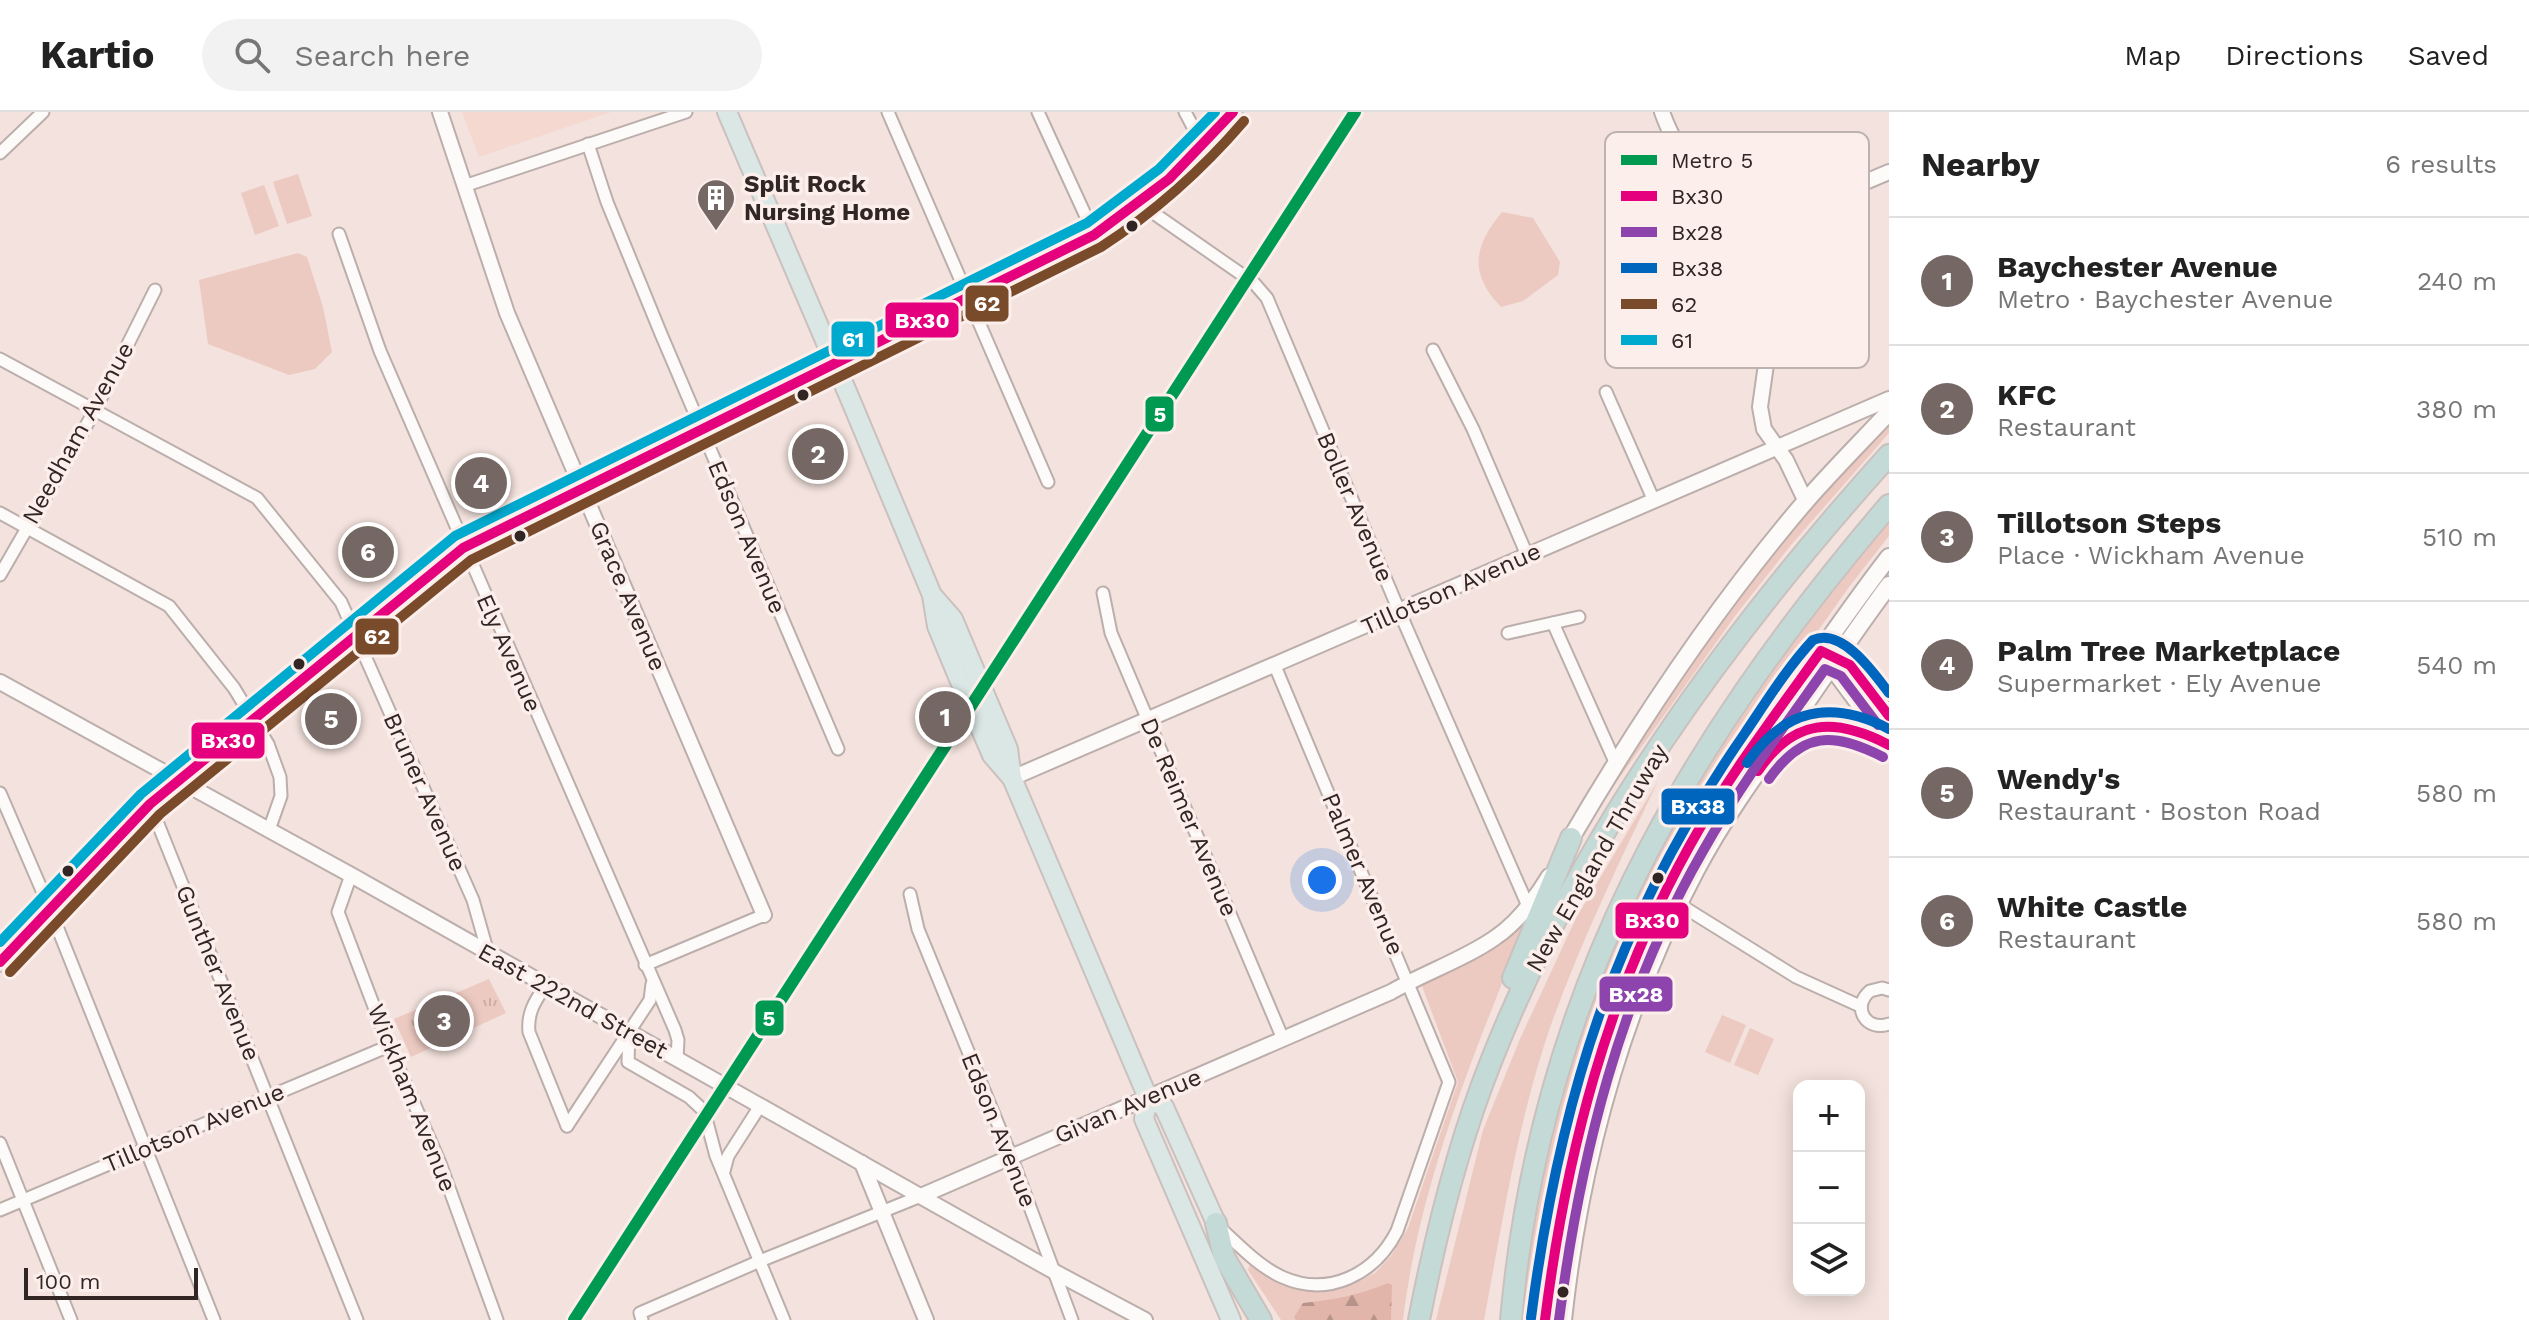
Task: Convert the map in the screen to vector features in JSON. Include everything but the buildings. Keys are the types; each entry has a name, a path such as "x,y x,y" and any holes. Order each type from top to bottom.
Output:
{"highway":[{"name":"New England Thruway","path":"1419,1320 1439,1225 1489,1065 1532,967 1572,891 1637,781 1744,628 1821,532 1889,455"},
{"name":"New England Thruway","path":"1511,1320 1523,1224 1548,1102 1573,1021 1612,921 1660,825 1726,717 1799,616 1889,505"},
{"path":"1469,1123 1475,1073 1571,838"},
{"path":"1216,1223 1224,1257 1261,1320"}],"main road":[{"path":"727,112 932,595 937,626 959,679 992,755 1012,778 1148,1098 1144,1119 1231,1320"},
{"path":"0,962 150,804 355,633 463,548 1094,234 1139,203 1203,146 1233,112"},
{"name":"New England Thruway","path":"1571,838 1683,662 1736,590 1806,502 1889,412"},
{"path":"1545,1320 1561,1209 1583,1106 1622,988 1664,894 1718,798 1889,557"},
{"path":"1563,1320 1575,1228 1605,1094 1635,1004 1679,904 1718,832 1889,585"},
{"path":"1821,651 1834,662 1889,745"},
{"path":"1834,662 1850,665 1889,716"},
{"path":"1775,747 1799,731 1828,725 1844,725 1889,745"},
{"path":"1148,1098 1164,1107 1216,1223"}],"street":[{"path":"0,153 43,112"},
{"path":"440,112 464,186 686,112"},
{"path":"888,112 1048,482"},
{"path":"1038,112 1094,234"},
{"path":"1185,112 1203,146"},
{"path":"1662,112 1670,132"},
{"name":"Edson Avenue","path":"588,144 607,202 701,430 838,749"},
{"path":"1869,180 1889,172"},
{"name":"Grace Avenue","path":"464,186 507,313 764,915"},
{"name":"Boller Avenue","path":"1139,203 1254,283 1267,298 1528,906"},
{"name":"Ely Avenue","path":"339,234 380,351 678,1040 677,1059"},
{"name":"Needham Avenue","path":"0,575 94,412 155,290"},
{"path":"1433,350 1473,429 1527,555"},
{"name":"Bruner Avenue","path":"0,359 257,498 341,602 473,900 488,953"},
{"path":"1765,368 1761,393 1764,429 1786,460 1806,502"},
{"path":"1606,392 1654,501"},
{"name":"Tillotson Avenue","path":"1012,778 1400,613 1889,399"},
{"path":"0,513 169,606 234,688 268,744 280,777 281,796 269,830"},
{"name":"De Reimer Avenue","path":"1103,593 1111,633 1283,1039"},
{"path":"1508,633 1579,617"},
{"path":"1553,623 1616,764"},
{"name":"Palmer Avenue","path":"1216,1223 1253,1259 1283,1278 1321,1286 1363,1271 1385,1252 1397,1231 1449,1082 1275,666"},
{"name":"East 222nd Street","path":"0,682 1145,1320"},
{"path":"0,793 50,909 214,1320"},
{"name":"Gunther Avenue","path":"150,804 357,1320"},
{"name":"Givan Avenue","path":"641,1317 760,1261 883,1213 1391,992 1482,946 1498,936 1528,906 1571,838"},
{"name":"Wickham Avenue","path":"351,875 338,912 389,1046 440,1163 497,1320"},
{"name":"Edson Avenue","path":"910,894 918,929 1011,1156 1072,1320"},
{"path":"1664,894 1796,977 1860,1006"},
{"path":"645,965 764,915"},
{"path":"545,986 527,1020 567,1126 650,1000 652,980"},
{"path":"1889,990 1870,991 1860,1006 1869,1023 1882,1027 1889,1024"},
{"path":"629,1032 628,1062 689,1097 704,1111 716,1156 784,1320"},
{"name":"Tillotson Avenue","path":"0,1210 389,1046"},
{"path":"724,1171 728,1156 760,1106"},
{"path":"0,1143 71,1320"},
{"path":"861,1163 926,1320"}],"shaded area":[{"path":"462,112 611,112 479,157"}],"green space":[{"path":"298,174 312,216 287,224 273,182"},
{"path":"264,185 279,226 255,235 241,193"},
{"path":"1502,212 1533,218 1560,262 1558,275 1523,301 1501,307 1483,283 1479,260 1485,236"},
{"path":"298,253 307,257 323,307 332,352 315,369 289,375 208,344 199,280"},
{"path":"1889,421 1889,433 1791,545 1735,616 1605,798 1667,698 1736,601 1810,509"},
{"path":"1889,521 1889,536 1849,587 1706,789 1646,898 1617,962 1575,1087 1560,1148 1532,1318 1522,1320 1535,1221 1555,1124 1599,980 1626,915 1674,825 1740,720 1812,618"},
{"path":"1658,781 1589,930 1540,1058 1512,1170 1484,1320 1436,1320 1483,1130 1520,1039 1576,918"},
{"path":"1528,919 1470,1066 1436,1166 1422,1216 1403,1320 1281,1320 1248,1270 1250,1264 1277,1283 1306,1290 1327,1290 1354,1284 1375,1273 1391,1256 1408,1228 1458,1082 1422,986 1426,980 1492,946"},
{"path":"489,979 506,1013 411,1057 394,1019"},
{"path":"1722,1015 1746,1025 1730,1063 1705,1052"},
{"path":"1750,1028 1774,1039 1758,1075 1734,1065"},
{"path":"1388,1283 1392,1285 1391,1320 1296,1320 1294,1317 1303,1303 1346,1296"}],"metro line":[{"name":"5","path":"574,1320 1355,112"}],"transit line":[{"name":"61","path":"0,942 141,794 455,536 1087,223 1159,169 1215,112"},
{"name":"Bx30","path":"0,962 150,804 463,548 1094,235 1169,179 1233,112"},
{"name":"62","path":"10,972 160,814 471,560 1101,247 1177,189 1244,121"},
{"name":"Bx38","path":"1531,1318 1543,1236 1559,1159 1577,1084 1600,1012 1628,941 1661,872 1700,802 1777,685 1813,640 1824,638 1846,646 1866,664 1889,693"},
{"name":"Bx30","path":"1545,1320 1565,1197 1594,1076 1635,960 1689,847 1735,772 1821,651 1850,665 1889,716"},
{"name":"Bx28","path":"1559,1320 1592,1138 1626,1019 1648,962 1703,851 1746,781 1825,669 1841,676 1878,725"},
{"name":"Bx38","path":"1747,763 1777,731 1810,714 1848,714 1889,729"},
{"name":"Bx30","path":"1758,771 1786,741 1801,732 1817,728 1851,730 1889,745"},
{"name":"Bx28","path":"1769,779 1794,752 1820,741 1849,743 1883,757"}],"place":[{"name":"Split Rock Nursing Home","path":"716,232"},
{"name":"KFC","path":"818,454"},
{"name":"Palm Tree Marketplace","path":"481,483"},
{"name":"White Castle","path":"368,552"},
{"name":"Baychester Avenue","path":"945,717"},
{"name":"Wendy's","path":"331,719"},
{"name":"Tillotson Steps","path":"444,1021"}]}
